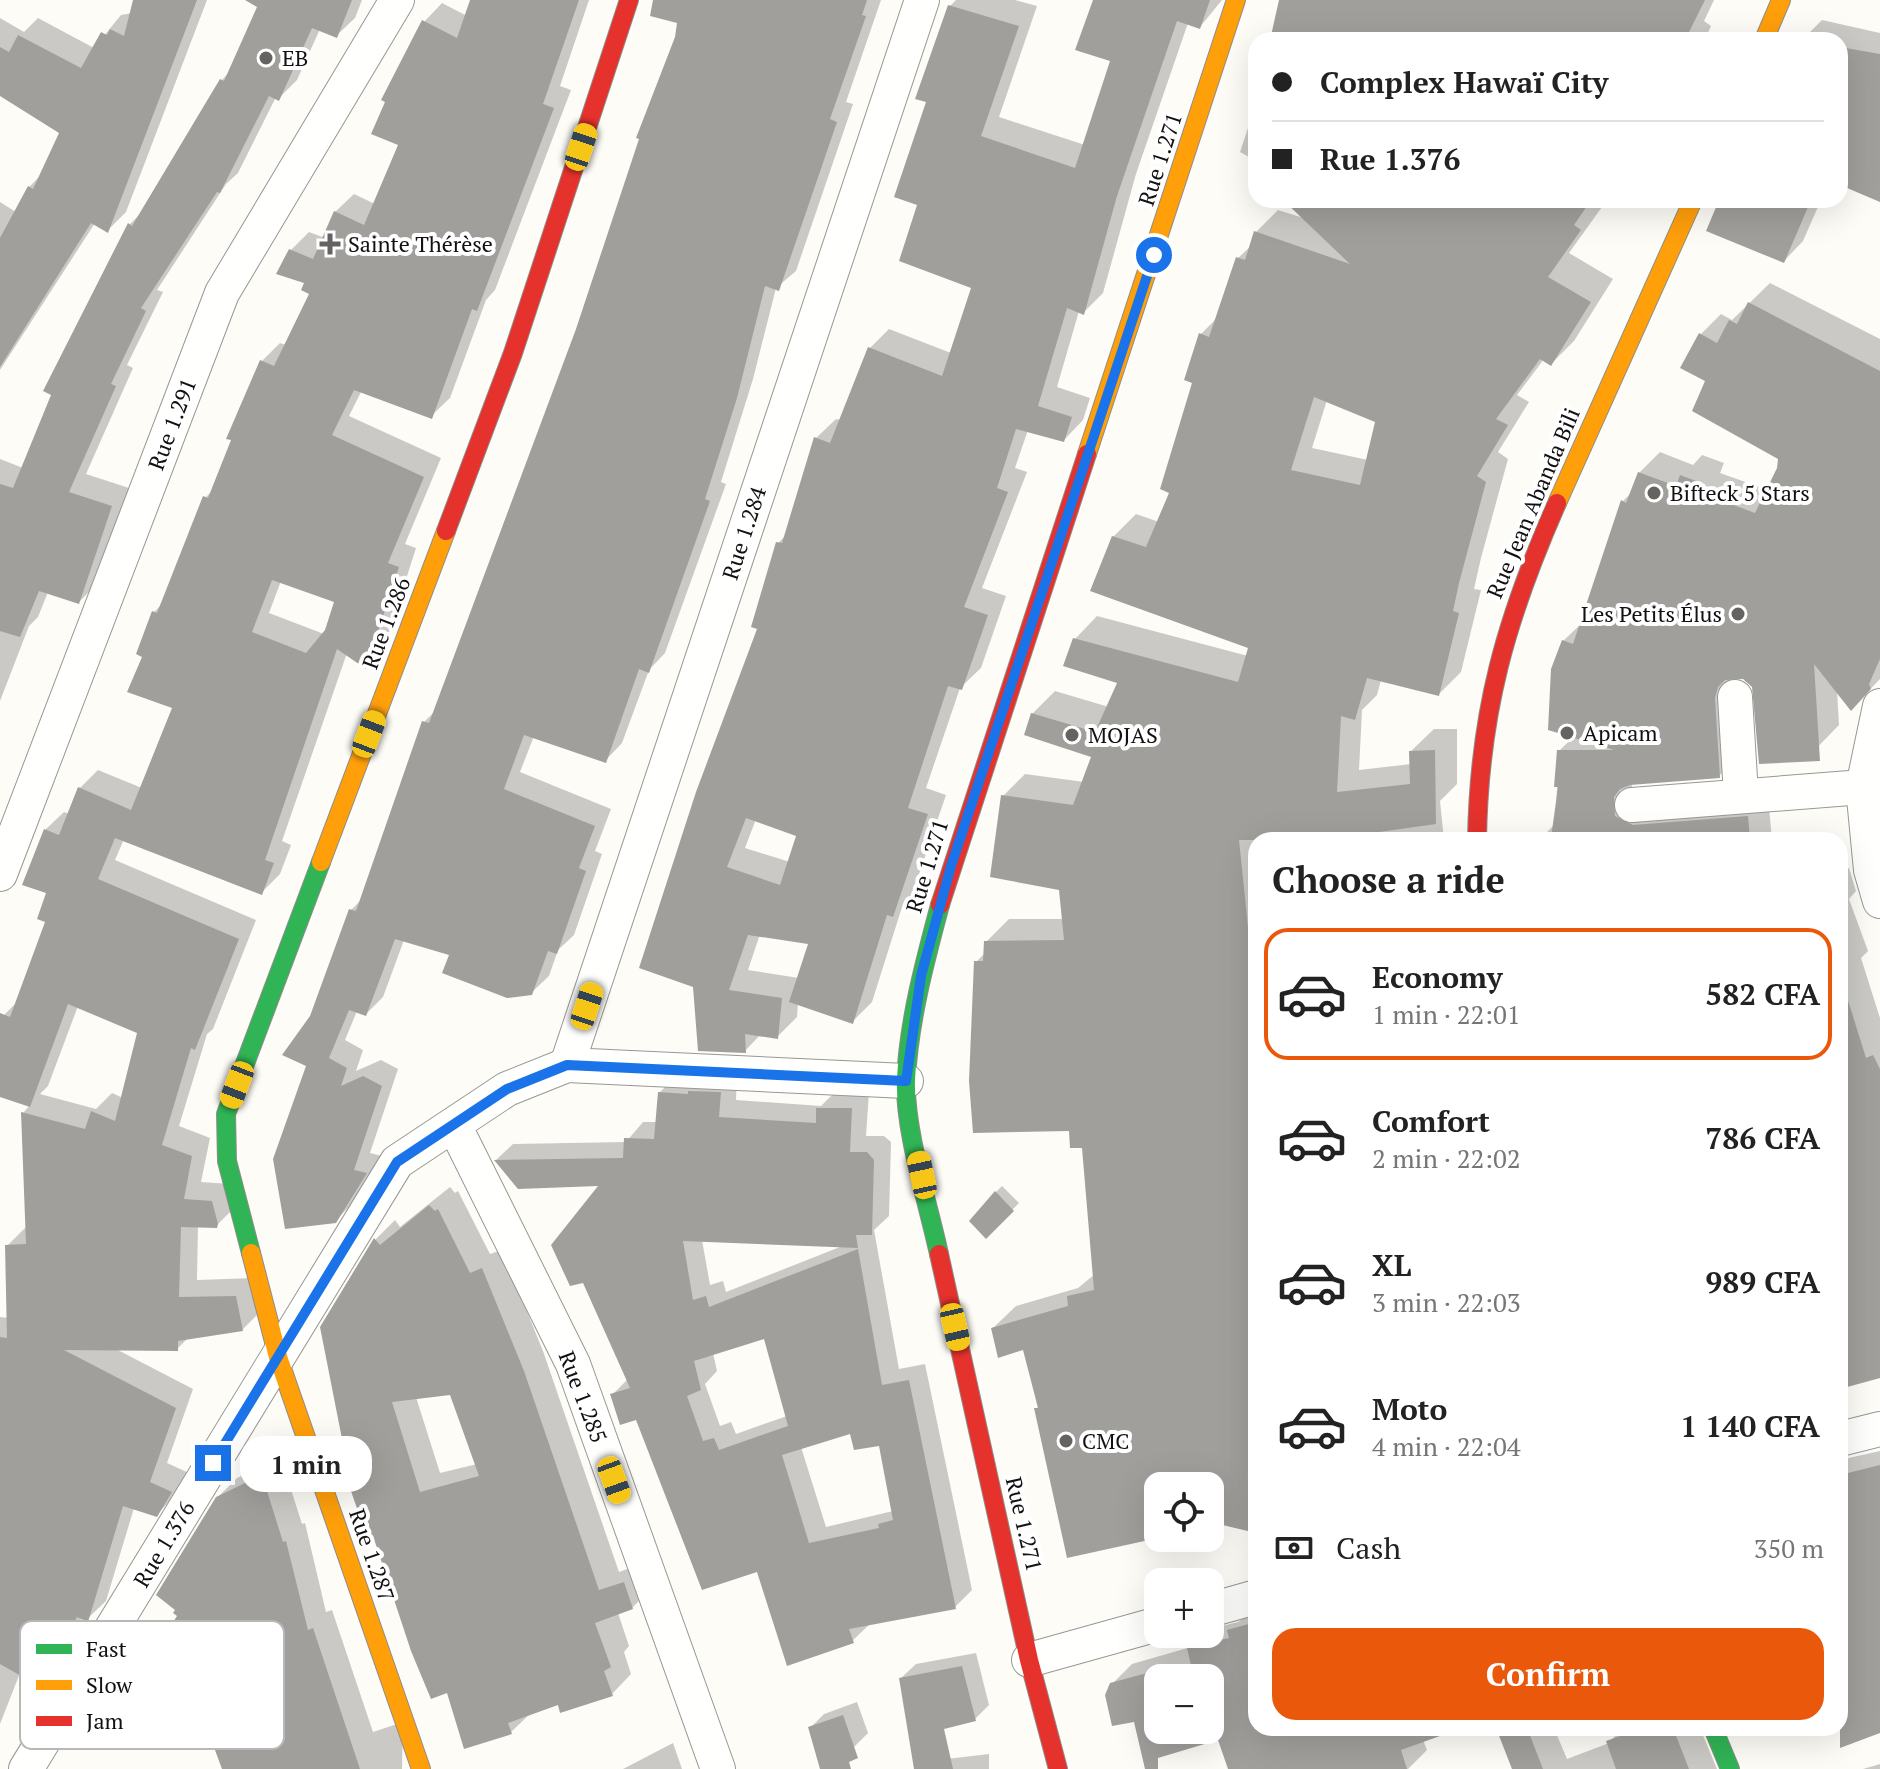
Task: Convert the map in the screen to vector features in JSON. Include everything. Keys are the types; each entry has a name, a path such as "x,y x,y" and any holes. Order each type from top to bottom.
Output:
{"street":[{"name":"Rue 1.291","path":"0,874 222,293 397,0"},
{"name":"Rue 1.286","path":"278,1357 227,1161 226,1114 513,353 629,0"},
{"name":"Rue 1.284","path":"567,1065 922,0"},
{"name":"Rue 1.271","path":"1058,1769 1029,1660 915,1145 906,1081 921,976 951,866 1236,0"},
{"path":"1767,32 1781,0"},
{"name":"Rue Jean Abanda Bili","path":"1477,832 1475,780 1490,681 1520,584 1689,208"},
{"path":"1735,697 1741,795"},
{"path":"1880,706 1863,787 1871,870 1880,901"},
{"path":"1632,805 1863,787"},
{"name":"Rue 1.376","path":"124,1621 278,1357 397,1162 507,1089 567,1065 906,1081"},
{"name":"Rue 1.285","path":"454,1125 573,1364 718,1769"},
{"name":"Rue 1.287","path":"278,1357 421,1769"},
{"path":"1848,1437 1880,1429"},
{"path":"1224,1606 1248,1599"},
{"path":"1029,1660 1144,1628"},
{"path":"1716,1736 1730,1769"}],"building":[{"path":"133,0 197,0 108,233 91,223 0,367 0,238 28,186 33,189 59,133 0,96 0,47 9,52 18,35 81,68 101,32 107,35 110,29 124,36"},
{"path":"245,0 352,0 337,38 312,28 279,101 269,96 220,193 217,192 141,308 146,311 111,384 116,386 69,492 112,506 79,604 39,591 20,637 0,631 0,484 13,488 51,395 43,391 128,223 132,226 220,79 224,81 257,7"},
{"path":"470,0 579,0 543,104 554,108 477,311 472,309 432,419 354,390 332,435 424,477 388,563 399,567 366,669 337,649 265,860 274,863 262,895 115,838 98,879 239,939 195,1050 191,1048 162,1145 192,1156 184,1199 212,1201 218,1224 217,1228 181,1227 179,1297 236,1296 243,1331 178,1341 178,1351 64,1350 176,1408 150,1482 172,1492 157,1517 123,1506 88,1621 77,1617 75,1621 20,1621 20,1675 0,1664 0,1337 7,1338 5,1245 26,1244 21,1112 85,1129 91,1111 115,1121 137,1033 68,1004 30,1107 0,1097 0,1013 10,1017 45,922 37,919 46,893 22,885 44,829 59,835 78,787 131,810 172,708 127,692 142,657 136,654 152,611 157,613 203,496 208,498 231,440 226,439 260,360 274,366 309,294 301,290 304,283 276,274 289,249 313,259 334,211 364,225 398,145 371,134 385,102 381,100 422,20 457,38","holes":["272,580 334,602 325,630 306,653 252,632"]},
{"path":"653,0 867,0 862,15 866,16 830,119 837,122 779,291 765,286 737,398 705,499 710,501 649,673 639,669 606,763 524,735 504,789 595,826 579,868 586,871 557,954 548,951 532,995 507,998 442,973 449,955 395,939 366,1016 349,1010 329,1058 347,1068 341,1086 363,1076 382,1086 354,1170 367,1173 336,1223 285,1229 273,1159 306,1066 282,1055 310,1016 349,909 356,911 422,721 429,723 576,329 639,139 636,138 675,37 677,23 650,16"},
{"path":"1093,0 1210,0 1200,29 1177,21 1117,196 1084,315 1067,308 1038,406 1072,417 1064,442 1016,429 997,488 1008,492 964,607 988,615 962,690 948,686 908,808 928,814 893,917 887,915 853,1024 789,1002 808,944 748,935 729,990 782,998 778,1039 745,1034 746,1053 698,1051 693,987 639,968 696,792 757,629 751,627 776,542 782,543 814,437 830,443 868,347 942,376 971,288 899,261 917,205 894,197 926,102 915,99 948,5 1019,26 981,136 1075,168 1110,61 1075,50","holes":["746,818 796,836 780,885 727,867"]},
{"path":"1279,0 1705,0 1689,32 1272,32"},
{"path":"1848,48 1880,54 1880,202 1848,188"},
{"path":"1291,208 1586,208 1574,225 1581,230 1548,277 1591,302 1551,366 1540,359 1496,419 1508,425 1477,476 1486,482 1459,583 1453,611 1459,613 1439,696 1367,678 1355,720 1341,716 1337,792 1410,784 1409,751 1435,750 1436,824 1379,832 1248,832 1248,840 1239,840 1248,927 1248,1531 1224,1525 1224,1472 1144,1472 1144,1541 1067,1558 1034,1408 1038,1408 1023,1350 998,1358 991,1328 1068,1306 1067,1296 1094,1290 1082,1148 1070,1148 1069,1131 973,1133 969,1081 974,961 983,961 984,941 1064,940 1059,890 990,877 1001,795 1073,805 1091,757 1024,735 1031,713 1095,732 1117,683 1063,666 1073,638 1238,682 1248,648 1090,591 1112,536 1146,547 1169,493 1160,489 1192,383 1184,380 1199,333 1209,337 1236,257 1245,260 1254,231 1350,264","holes":["1314,397 1375,422 1360,485 1291,470"]},
{"path":"1716,208 1808,208 1784,263 1706,231"},
{"path":"1748,302 1880,371 1880,659 1869,684 1871,689 1851,711 1814,664 1820,761 1759,764 1752,687 1743,679 1725,680 1718,687 1715,698 1720,778 1630,785 1620,789 1614,797 1615,816 1633,825 1748,816 1749,832 1552,832 1558,787 1554,787 1557,750 1614,750 1548,730 1551,669 1562,640 1573,644 1621,500 1626,503 1638,472 1676,486 1680,475 1704,484 1701,493 1755,513 1777,468 1778,459 1692,411 1705,381 1680,368 1699,333 1717,343 1729,320 1737,324"},
{"path":"1848,1000 1866,1058 1873,1055 1880,1069 1880,1378 1848,1387"},
{"path":"688,1091 721,1092 719,1117 816,1123 816,1108 852,1108 850,1152 867,1152 874,1160 872,1235 856,1235 858,1248 683,1241 693,1300 706,1296 709,1307 858,1249 882,1385 909,1380 956,1609 849,1629 854,1643 787,1666 757,1572 702,1590 636,1420 620,1425 610,1394 630,1388 583,1283 570,1286 551,1245 598,1186 518,1189 494,1160 623,1158 624,1138 654,1139 658,1092 688,1094","holes":["764,1339 788,1426 719,1450 714,1438 703,1441 687,1396 701,1390 694,1361","850,1434 854,1450 879,1446 893,1520 878,1524 879,1528 809,1543 782,1455"]},
{"path":"995,1191 1014,1211 986,1239 969,1221"},
{"path":"429,1205 435,1211 438,1209 470,1273 482,1268 524,1371 599,1590 624,1582 633,1609 595,1623 611,1667 604,1671 613,1696 560,1713 558,1705 508,1723 512,1734 464,1749 447,1693 431,1699 411,1651 373,1536 367,1537 337,1451 344,1449 320,1327 374,1238 380,1245","holes":["450,1395 479,1476 420,1492 392,1402"]},
{"path":"1880,1465 1880,1733 1840,1748 1840,1736 1848,1736 1848,1473"},
{"path":"262,1475 283,1542 286,1541 308,1630 313,1628 360,1769 222,1769 215,1749 284,1749 284,1621 174,1621 177,1616 173,1613 175,1610 156,1595 216,1497"},
{"path":"1248,1624 1248,1736 1440,1736 1401,1750 1407,1769 1228,1769 1219,1744 1224,1744 1224,1664 1191,1664 1187,1648 1224,1648 1224,1639 1229,1638 1227,1630"},
{"path":"962,1666 976,1721 944,1729 953,1769 914,1769 899,1678"},
{"path":"1144,1674 1144,1744 1205,1744 1158,1758 1158,1769 1145,1769 1134,1722 1112,1726 1105,1695 1110,1683"},
{"path":"843,1715 858,1758 849,1762 851,1769 820,1769 808,1727"},
{"path":"1499,1736 1530,1736 1543,1769 1512,1769"},
{"path":"1620,1736 1676,1736 1689,1769 1616,1769 1606,1741"}],"traffic: fast":[{"path":"251,1253 227,1161 226,1114 321,862"},
{"path":"939,1254 913,1143 906,1079 914,1013 940,905"},
{"path":"1716,1736 1730,1769"}],"traffic: slow":[{"path":"1087,454 1236,0"},
{"path":"1767,32 1781,0"},
{"path":"1557,503 1689,208"},
{"path":"321,862 446,531"},
{"path":"251,1253 278,1357 421,1769"}],"traffic: jam":[{"path":"446,531 513,353 629,0"},
{"path":"940,905 1087,454"},
{"path":"1477,832 1483,750 1499,667 1523,587 1557,503"},
{"path":"939,1254 1029,1660 1058,1769"}],"place":[{"name":"EB","path":"266,58"},
{"name":"Sainte Thérèse","path":"330,244"},
{"name":"Bifteck 5 Stars","path":"1654,493"},
{"name":"Les Petits Élus","path":"1738,614"},
{"name":"Apicam","path":"1567,733"},
{"name":"MOJAS","path":"1072,735"},
{"name":"CMC","path":"1066,1441"}],"route":[{"path":"213,1463 397,1162 507,1089 567,1065 906,1081 921,976 951,866 1154,255"}]}
